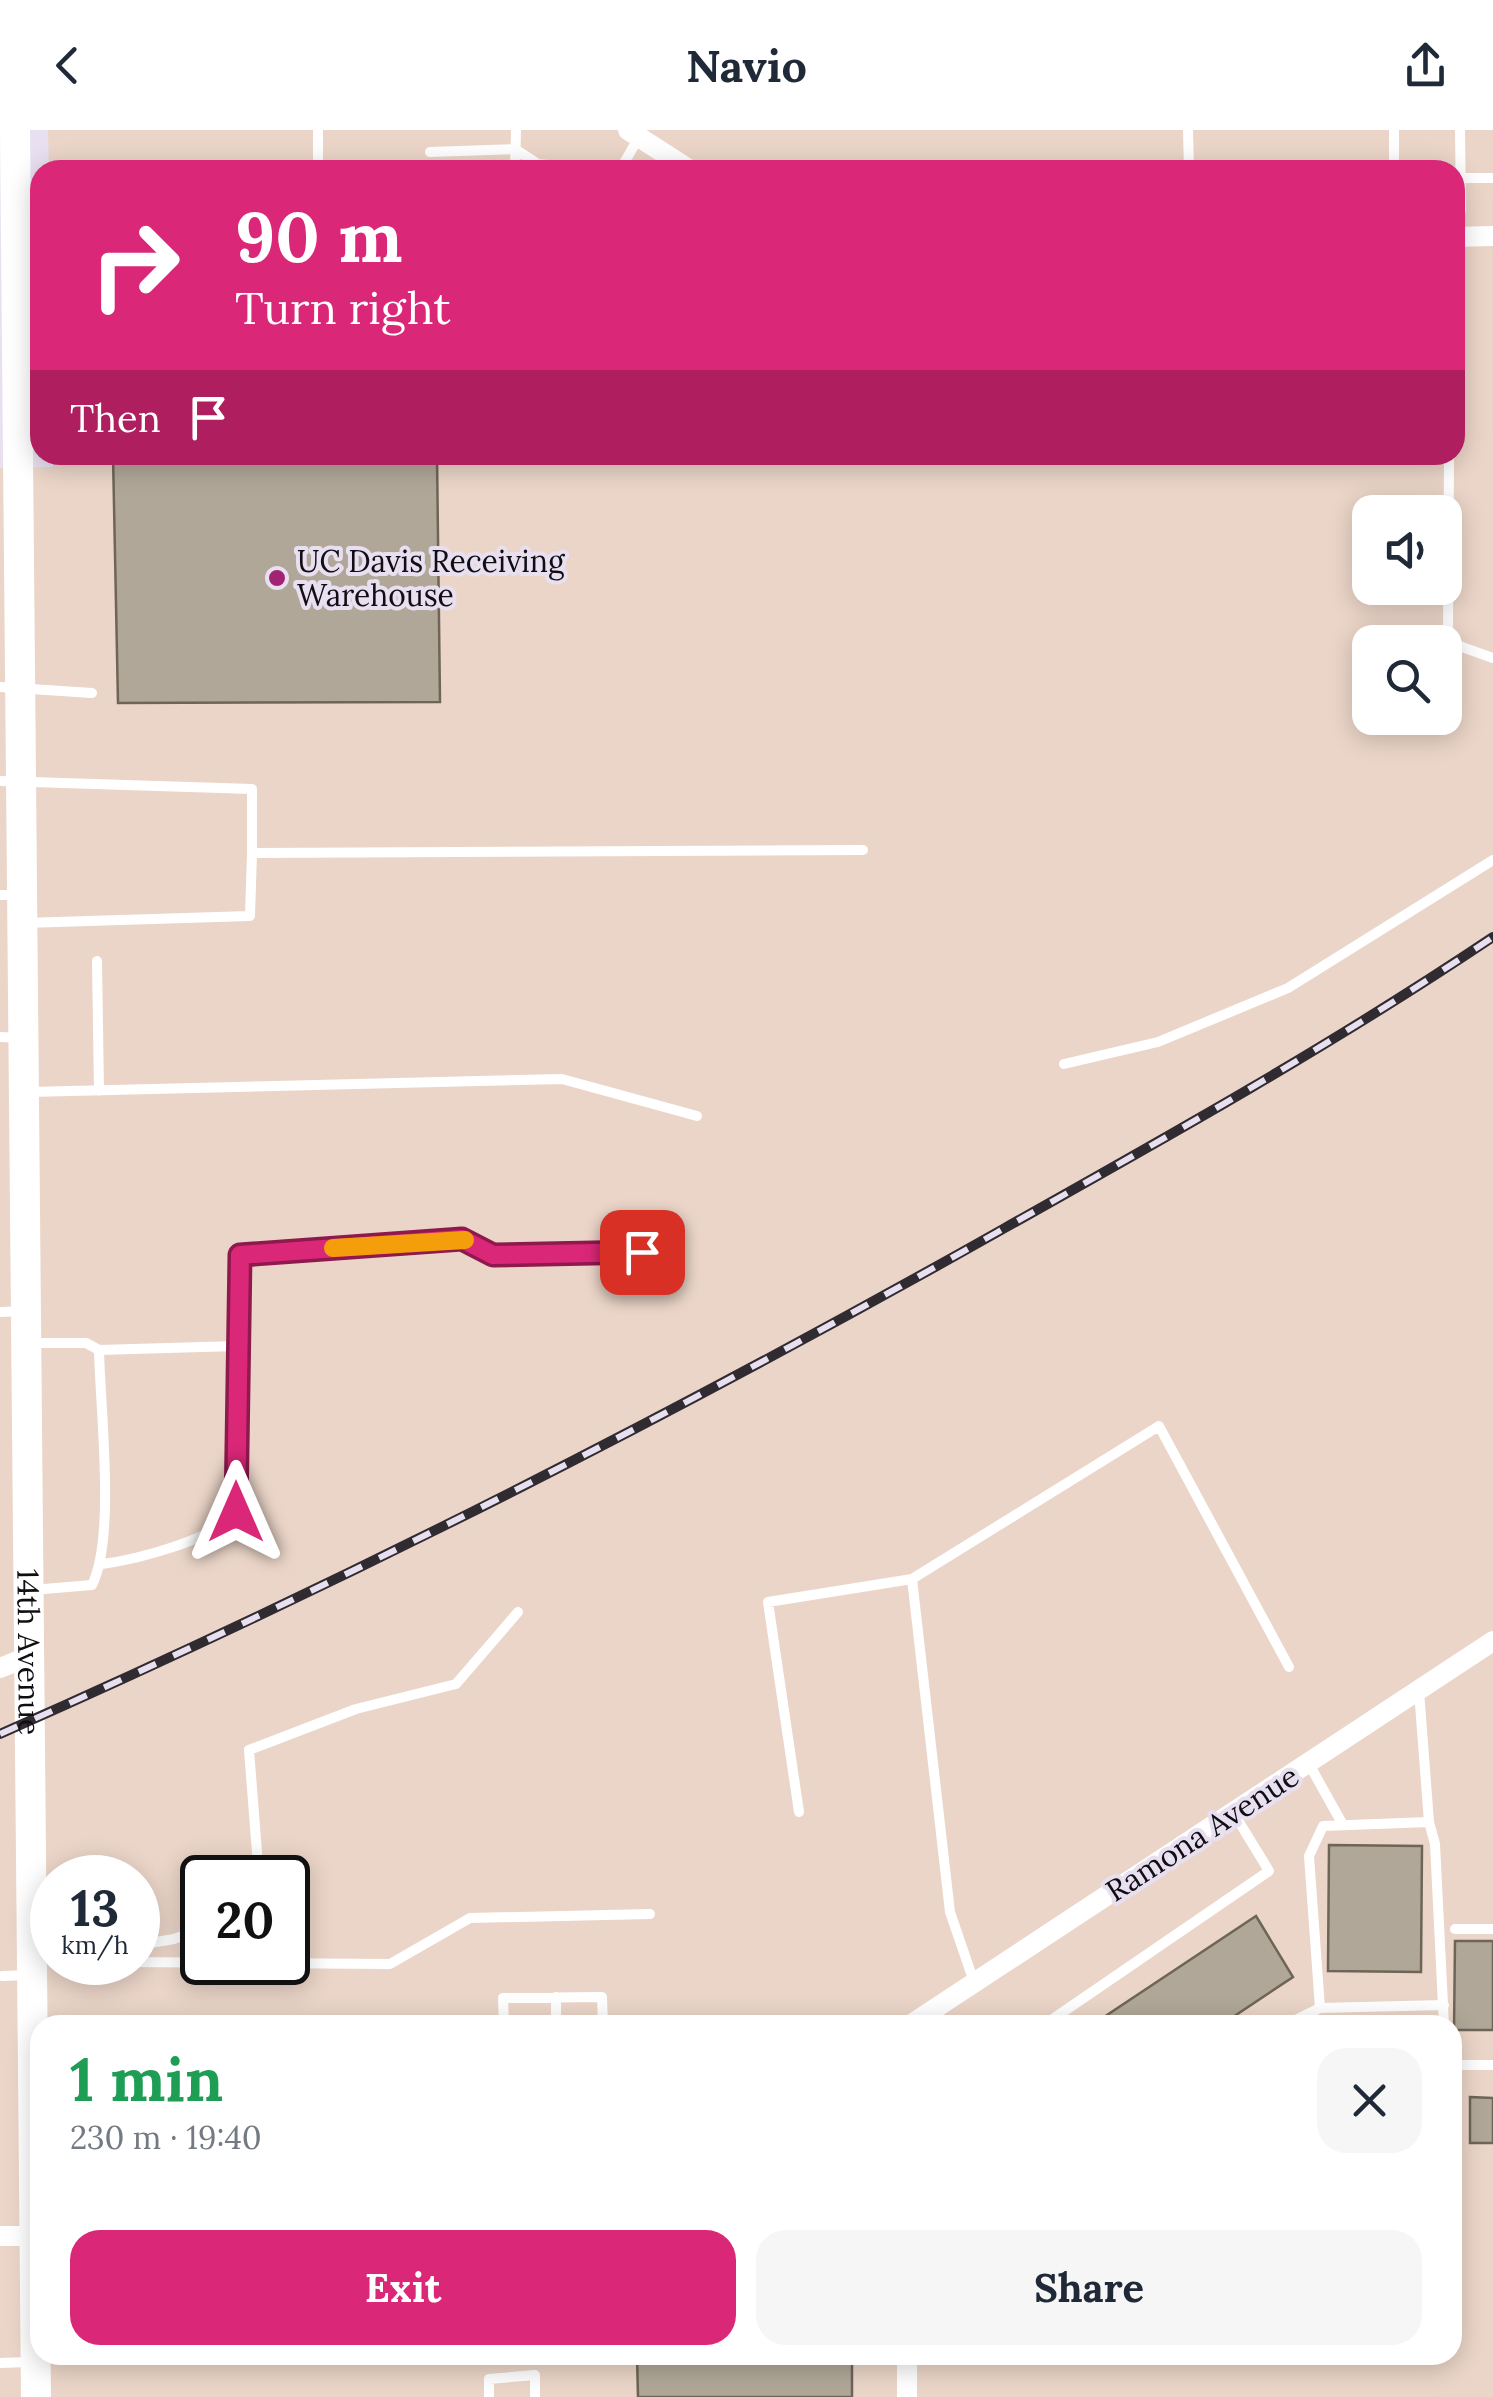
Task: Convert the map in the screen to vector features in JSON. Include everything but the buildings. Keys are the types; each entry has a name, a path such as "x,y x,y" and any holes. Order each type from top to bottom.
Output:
{"main road":[{"name":"14th Avenue","path":"15,130 8,232 28,270 29,353 9,526 14,905 11,1037 23,1092 12,1312 25,1343 27,1590 14,1662 30,2023"},
{"name":"14th Avenue","path":"36,2365 36,2397"}],"street":[{"path":"634,133 675,160"},
{"path":"1465,237 1493,236"},
{"name":"Ramona Avenue","path":"925,2015 1493,1641"},
{"path":"0,2236 30,2236"},
{"path":"907,2365 907,2397"}],"lane":[{"path":"318,130 318,160"},
{"path":"515,160 516,130"},
{"path":"1188,130 1189,160"},
{"path":"1394,130 1394,160"},
{"path":"1460,130 1461,160"},
{"path":"624,160 634,133"},
{"path":"430,152 516,149 532,160"},
{"path":"1465,178 1493,178"},
{"path":"1449,465 1448,642 1493,658"},
{"path":"10,686 92,693"},
{"path":"10,782 153,790 252,789 250,916 14,905"},
{"path":"252,852 863,850"},
{"path":"1064,1064 1158,1042 1288,988 1493,860"},
{"path":"97,961 99,1091"},
{"path":"23,1092 562,1080 698,1116"},
{"path":"102,1564 126,1561 217,1529 236,1512 240,1255 462,1239 493,1255 642,1252"},
{"path":"25,1343 86,1343 99,1350 236,1346"},
{"path":"27,1590 92,1584 102,1564 99,1350"},
{"path":"799,1812 768,1602 912,1579 1158,1426 1289,1666"},
{"path":"912,1579 950,1912 974,1983"},
{"path":"256,1855 249,1750 356,1710 456,1684 518,1612"},
{"path":"1419,1690 1429,1822 1435,1844 1444,2015"},
{"path":"1308,1763 1343,1825"},
{"path":"1059,2015 1270,1872 1233,1812"},
{"path":"1320,2008 1308,1856 1323,1826 1429,1822"},
{"path":"160,1962 390,1964 470,1918 650,1914"},
{"path":"1455,1929 1493,1928"},
{"path":"504,2015 503,1998 602,1996 603,2015"},
{"path":"556,1997 556,2015"},
{"path":"1306,2015 1320,2008 1444,2005"},
{"path":"1462,2065 1493,2064"},
{"path":"0,2363 30,2362"},
{"path":"489,2397 489,2379 535,2376 535,2397"}],"shaded area":[{"path":"48,130 1493,130 1493,2397 0,2397 0,468 1465,465 1465,160 49,160"}],"railway":[{"path":"0,1734 382,1556 757,1364 1189,1124 1493,937"}],"slow traffic":[{"path":"333,1248 465,1240"}],"place":[{"name":"UC Davis Receiving Warehouse","path":"277,578"}],"route":[{"path":"236,1512 240,1255 462,1239 493,1255 642,1252"}]}
